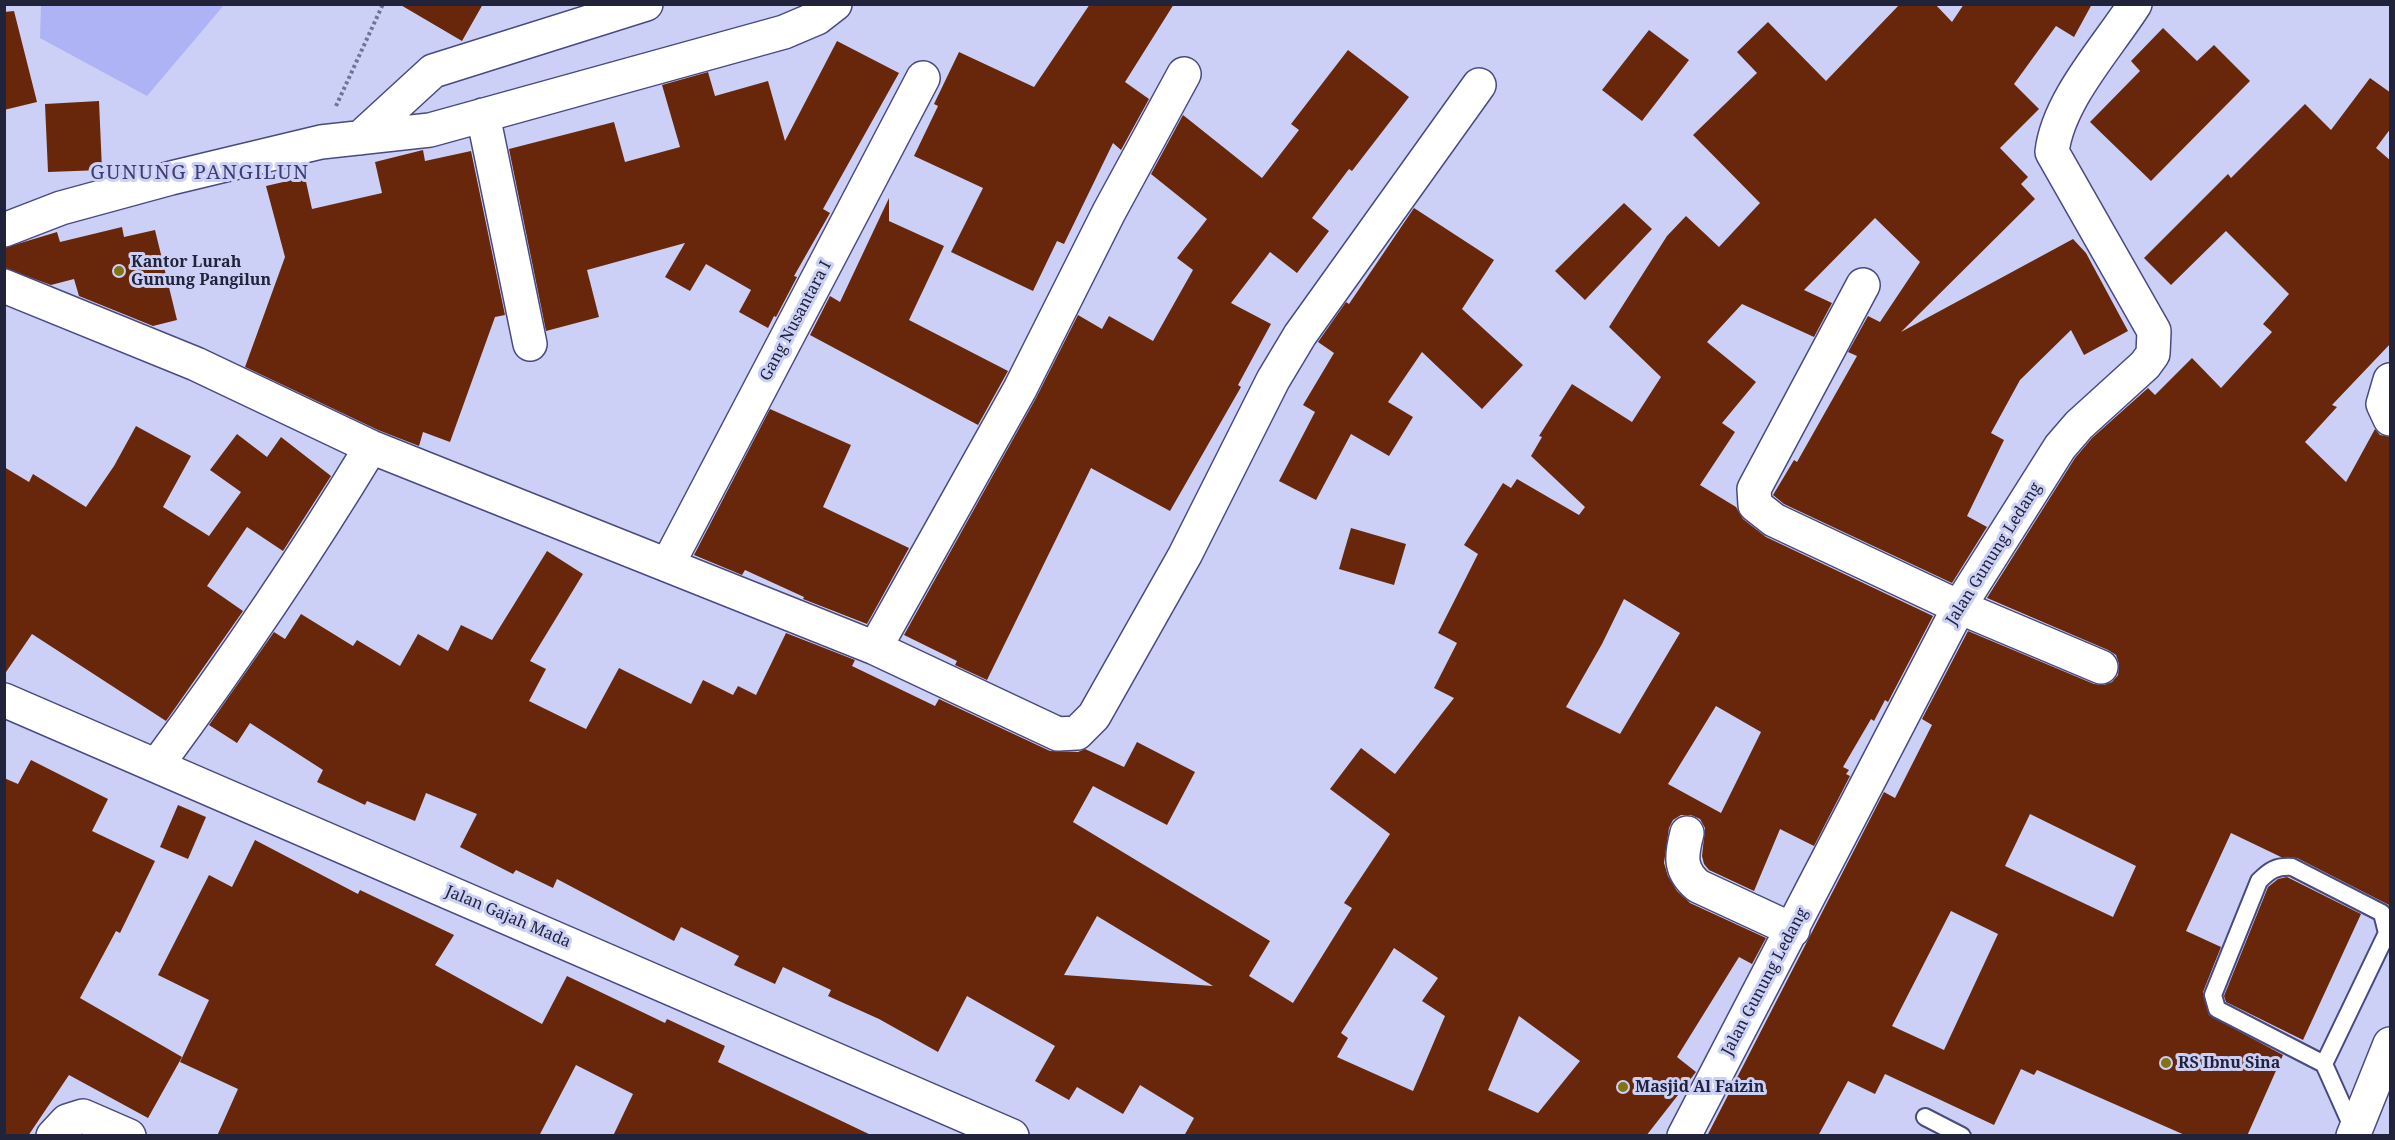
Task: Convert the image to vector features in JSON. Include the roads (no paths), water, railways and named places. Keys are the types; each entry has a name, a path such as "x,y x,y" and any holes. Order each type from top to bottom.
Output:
{"street":[{"path":"360,138 433,71 607,11 646,4"},
{"path":"4,230 61,208 321,142 430,130 483,116 784,32 817,18 835,4"},
{"name":"Jalan Gunung Ledang","path":"1684,1136 1959,607 2060,447 2079,425 2127,383 2153,354 2154,330 2052,152 2054,137 2064,110 2128,8"},
{"path":"875,648 1020,389 1109,212 1184,74"},
{"name":"Gang Nusantara I","path":"668,564 923,78"},
{"path":"4,286 196,364 371,447 875,648 1058,734 1077,733 1094,716 1185,555 1273,380 1300,335 1479,85"},
{"path":"483,116 530,344"},
{"path":"1863,285 1754,489 1754,501 1759,510 1774,520 1959,607 2101,667"},
{"path":"2391,380 2383,404 2391,418"},
{"path":"157,765 208,697 319,533 371,447"},
{"name":"Jalan Gajah Mada","path":"4,699 996,1132"},
{"path":"1687,833 1682,852 1686,876 1698,886 1792,930"},
{"path":"2354,1133 2381,1097 2391,1044"},
{"path":"53,1136 67,1121 83,1116 129,1136"}],"lane":[{"path":"2324,1064 2387,933 2387,924 2382,913 2292,867 2280,866 2271,870 2259,881 2213,995 2213,1001 2217,1009 2324,1064 2354,1133"},
{"path":"1925,1117 1962,1136"}],"place":[{"name":"Kantor Lurah Gunung Pangilun","path":"119,271"},
{"name":"RS Ibnu Sina","path":"2166,1063"},
{"name":"Masjid Al Faizin","path":"1623,1087"}],"district":[{"name":"GUNUNG PANGILUN","path":"200,173"}]}
